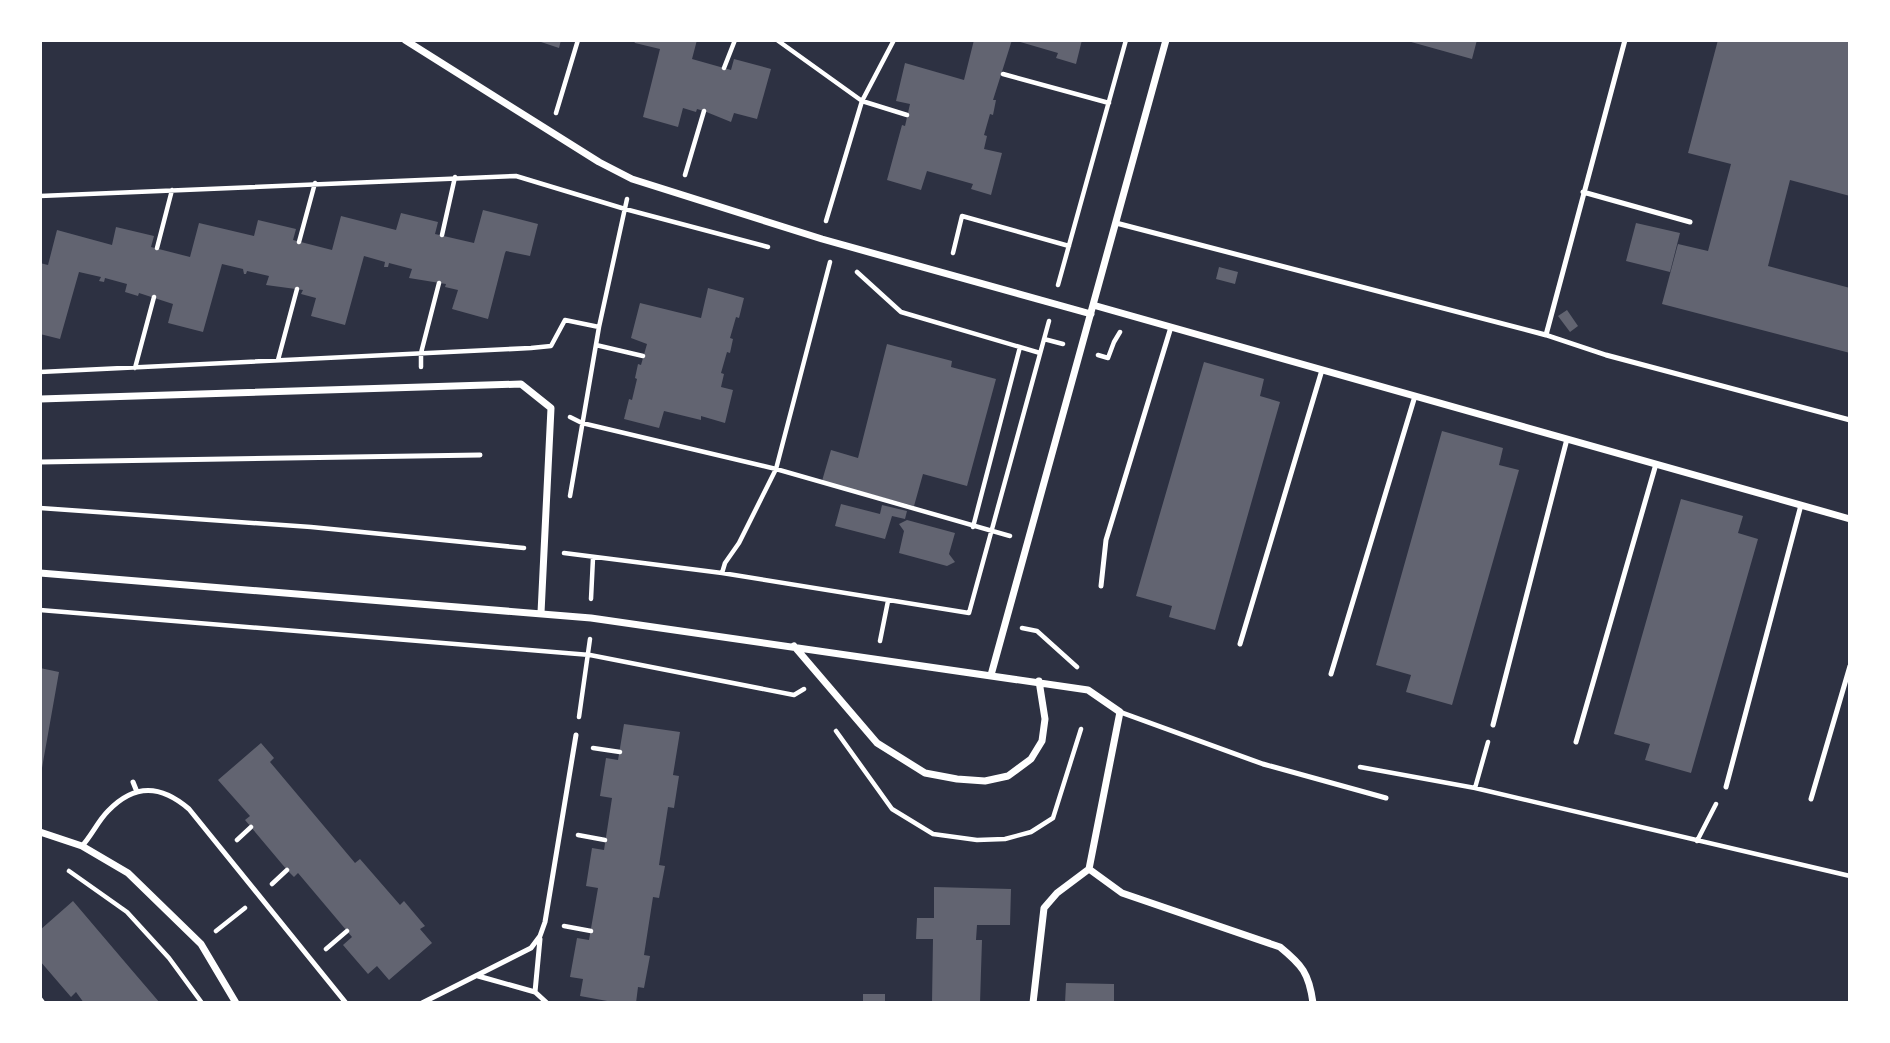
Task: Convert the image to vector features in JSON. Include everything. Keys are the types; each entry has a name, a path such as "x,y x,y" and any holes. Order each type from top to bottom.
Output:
{"street":[{"path":"405,40 599,162 632,179 822,239 1091,314"},
{"path":"990,675 1166,40"},
{"path":"1093,306 1850,519"},
{"path":"40,399 521,384 551,408 541,613"},
{"path":"40,573 591,618 1088,690 1120,712 1089,869 1057,893 1044,908 1032,1003"},
{"path":"793,646 877,743 925,774 957,779 985,781 1008,776 1031,759 1042,741 1045,719 1039,681"},
{"path":"40,832 82,846 128,873 201,944 236,1003"},
{"path":"1089,869 1122,893 1280,947 1301,964 1311,989 1312,1003"}],"lane":[{"path":"1546,335 1625,40"},
{"path":"1583,192 1690,222"},
{"path":"1116,223 1546,335 1606,355 1850,420"},
{"path":"1101,586 1106,540 1171,327"},
{"path":"1240,644 1322,370"},
{"path":"1331,674 1415,396"},
{"path":"1493,725 1567,439"},
{"path":"40,462 480,455"},
{"path":"1576,742 1656,464"},
{"path":"1726,787 1801,505"},
{"path":"1811,799 1850,666"},
{"path":"1120,712 1263,764 1386,798"},
{"path":"535,992 540,936 545,922 576,735"},
{"path":"133,782 137,792"},
{"path":"82,846 107,811 124,798 150,789 175,797 189,809 346,1003"},
{"path":"422,1003 531,948 540,936"},
{"path":"478,976 535,992 547,1003"}],"path":[{"path":"545,106 556,114 578,40"},
{"path":"724,68 735,40"},
{"path":"777,40 862,101 908,115"},
{"path":"822,239 862,101 894,40"},
{"path":"40,508 311,527 545,550 722,573 969,613 1126,40"},
{"path":"1003,74 1109,103"},
{"path":"673,175 684,179 704,111"},
{"path":"40,196 516,176 625,209 778,249"},
{"path":"442,235 455,177"},
{"path":"299,242 315,183"},
{"path":"158,248 172,190"},
{"path":"569,500 599,327 625,209"},
{"path":"815,215 839,222"},
{"path":"943,251 954,253 962,216 1069,246"},
{"path":"722,573 724,563 739,544 776,470 835,242"},
{"path":"829,263 839,266"},
{"path":"848,269 857,272 901,312 1040,353"},
{"path":"421,354 439,283"},
{"path":"278,360 297,289"},
{"path":"135,368 154,297"},
{"path":"40,372 551,346 565,320 599,327"},
{"path":"596,345 643,356"},
{"path":"973,527 1020,347"},
{"path":"582,423 776,470 1028,541"},
{"path":"580,716 590,655 593,558"},
{"path":"40,610 590,655 794,695 805,688 813,698"},
{"path":"1004,625 1037,631 1087,673"},
{"path":"1475,789 1493,725"},
{"path":"835,729 892,809 933,834 977,840 1005,839 1031,832 1053,818 1081,729"},
{"path":"575,745 620,752"},
{"path":"1354,766 1475,789 1850,876"},
{"path":"1697,841 1726,787"},
{"path":"560,832 605,840"},
{"path":"69,872 128,912 169,958 202,1003"},
{"path":"230,919 249,904"},
{"path":"545,922 591,930"},
{"path":"312,961 347,931"}],"building":[{"path":"535,40 561,40 559,48"},
{"path":"633,40 697,40 692,59 731,70 734,59 771,69 757,119 734,113 731,122 704,111 697,109 696,112 683,108 678,127 643,117 660,49 635,43"},
{"path":"974,40 1012,40 993,100 996,100 993,115 990,114 984,135 987,136 984,149 1002,153 991,195 971,189 973,184 927,171 921,190 887,180 910,104 896,101 905,63 964,80"},
{"path":"1013,40 1082,40 1076,64 1056,58 1058,53"},
{"path":"1404,40 1477,40 1472,59"},
{"path":"1718,40 1850,40 1850,196 1790,180 1768,266 1850,288 1850,353 1662,304 1678,244 1708,251 1731,164 1688,153"},
{"path":"483,210 538,224 530,256 506,251 488,319 452,309 458,290 445,287 446,284 409,278 412,269 389,263 388,267 384,267 385,262 364,256 345,325 311,316 316,298 301,294 303,290 266,285 269,276 247,271 244,274 243,269 222,264 203,332 168,323 173,304 139,293 138,296 125,292 127,284 105,278 104,282 99,281 101,277 79,272 60,339 40,334 40,263 48,265 57,230 112,245 116,227 154,236 151,247 190,257 199,223 254,236 258,220 296,229 293,240 332,250 341,216 396,230 401,213 438,222 435,234 474,243"},
{"path":"1636,223 1680,233 1670,272 1626,261"},
{"path":"1219,267 1238,272 1235,284 1216,279"},
{"path":"708,288 744,298 730,338 733,339 730,353 727,352 721,373 724,374 721,387 733,390 725,423 701,416 701,420 664,411 659,428 624,419 629,399 632,400 638,364 641,365 647,344 631,338 640,303 701,318"},
{"path":"1567,310 1578,326 1570,332 1558,316"},
{"path":"887,344 952,361 951,367 996,379 967,486 923,474 914,506 822,481 831,450 858,458"},
{"path":"1204,362 1264,379 1260,396 1280,402 1215,630 1169,617 1172,606 1136,596"},
{"path":"1442,431 1503,448 1499,465 1519,470 1452,705 1406,692 1411,675 1376,665"},
{"path":"1681,499 1743,516 1738,533 1758,539 1691,773 1645,760 1650,744 1614,734"},
{"path":"841,504 880,514 882,505 907,511 905,519 892,516 885,539 835,526"},
{"path":"907,520 955,533 949,554 955,562 947,566 899,553 904,531 899,524"},
{"path":"40,668 59,672 42,768 40,768"},
{"path":"624,724 680,732 673,775 679,776 674,808 668,807 659,865 665,866 659,898 653,897 644,955 650,956 644,988 638,987 636,1003 618,1003 580,996 583,979 570,977 577,938 589,940 598,888 586,886 592,848 604,850 612,798 600,796 606,758 618,760"},
{"path":"261,743 274,758 270,762 355,863 360,859 400,905 404,901 425,926 420,929 432,943 389,980 377,966 368,974 343,945 352,937 298,873 294,877 287,870 245,820 250,816 218,780"},
{"path":"934,887 1011,889 1010,925 977,925 976,940 982,940 980,1003 932,1003 933,939 916,939 917,918 934,918"},
{"path":"73,901 160,1003 84,1003 76,992 71,997 40,961 40,930"},
{"path":"1066,983 1114,984 1114,1003 1065,1003"},
{"path":"863,994 885,994 885,1003 863,1003"}]}
